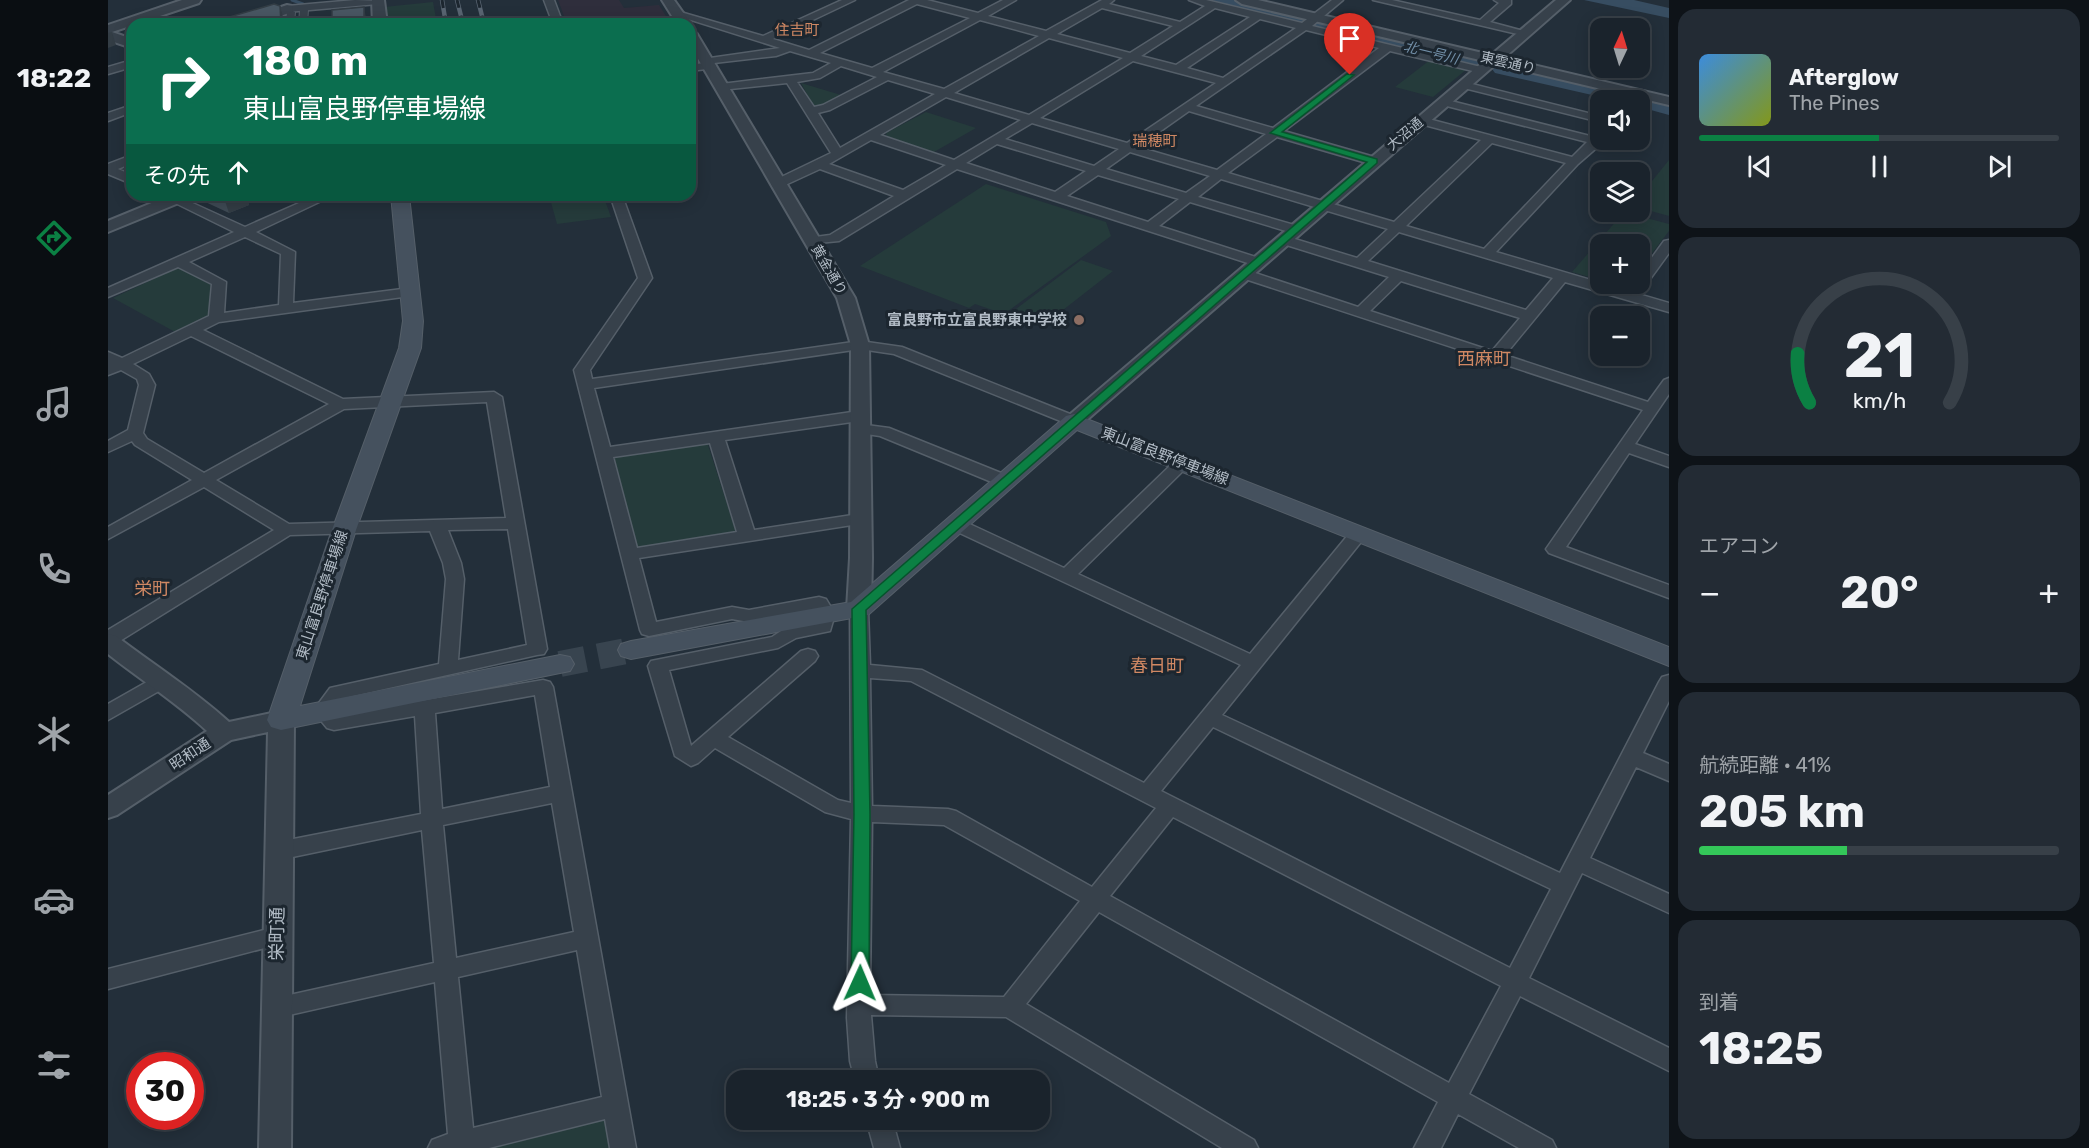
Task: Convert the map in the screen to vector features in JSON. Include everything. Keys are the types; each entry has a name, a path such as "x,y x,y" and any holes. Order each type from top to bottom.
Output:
{"main road":[{"name":"東山富良野停車場線","path":"281,720 344,530 393,401 410,348 413,321 401,201"},
{"name":"東山富良野停車場線","path":"1074,421 1669,657"},
{"path":"631,650 859,609 1074,421"},
{"path":"281,720 560,664"}],"street":[{"path":"141,18 195,0"},
{"path":"263,18 289,10 378,0 380,18"},
{"path":"549,0 556,18"},
{"path":"668,0 679,18"},
{"path":"765,39 850,0"},
{"path":"811,52 916,0 1223,81"},
{"path":"874,72 1011,0"},
{"path":"1194,0 1309,22 1388,47 1487,65"},
{"name":"東雲通り","path":"1242,0 1309,22 1599,90"},
{"path":"1057,197 1338,0"},
{"path":"1378,0 1526,33"},
{"path":"1482,23 1507,2 1499,0"},
{"name":"大沼通","path":"1074,421 1562,1"},
{"path":"777,184 819,165 1105,2 1181,25"},
{"path":"813,241 834,238 1132,57 1213,4"},
{"path":"289,10 290,18"},
{"path":"303,18 304,10"},
{"path":"1178,69 1257,16"},
{"path":"108,29 126,23"},
{"path":"696,23 811,52 1669,308"},
{"path":"108,35 126,42"},
{"name":"黄金通り","path":"696,43 846,298 860,345 859,519 861,558 859,609"},
{"path":"696,66 776,53 791,47"},
{"path":"1151,226 1388,47"},
{"path":"721,87 816,76 842,62"},
{"path":"108,71 126,65"},
{"path":"811,111 826,108 887,76"},
{"path":"790,79 837,153"},
{"path":"1464,85 1590,116"},
{"name":"東雲通り","path":"1650,99 1669,101"},
{"path":"1443,102 1590,137"},
{"path":"1186,107 1374,161"},
{"path":"108,117 126,110"},
{"path":"1421,121 1574,161"},
{"path":"869,136 1257,262"},
{"path":"1359,263 1490,139"},
{"path":"995,140 1188,199 1290,235 1359,263 1530,316"},
{"path":"1487,254 1590,147"},
{"path":"108,169 126,162"},
{"path":"819,165 904,195"},
{"path":"108,169 126,177"},
{"path":"108,227 164,201"},
{"path":"185,201 288,252 286,309"},
{"path":"108,293 315,201"},
{"path":"618,201 645,278 582,370 649,630 732,613 749,616 819,603 826,615 823,627 792,633 778,642 658,666 682,751 691,758 715,740 808,656"},
{"path":"1650,273 1663,262 1669,244"},
{"path":"178,262 219,282 216,318"},
{"path":"1244,274 1652,408"},
{"path":"1361,312 1398,276"},
{"path":"1495,357 1562,276"},
{"path":"113,363 216,318 410,292"},
{"path":"191,330 341,404"},
{"path":"586,385 860,345 897,350 1074,421"},
{"path":"113,363 144,378 147,385 135,433 141,442 286,530 516,524"},
{"path":"1669,383 1555,549 1669,592"},
{"path":"108,534 341,404 494,397 537,649 337,693 323,711 334,723 543,687 623,1148"},
{"path":"604,453 716,437 859,423 1005,481"},
{"path":"108,447 135,433"},
{"path":"716,437 747,536"},
{"path":"1625,446 1669,462"},
{"path":"1066,576 1182,463"},
{"path":"631,554 859,519"},
{"path":"955,524 1252,663"},
{"path":"437,526 452,563 455,579 448,669"},
{"path":"224,732 199,709 159,682 108,640 286,530"},
{"path":"1148,793 1359,533"},
{"path":"859,609 862,814 860,1005 861,1062 864,1070"},
{"path":"860,671 915,675 1669,1060"},
{"path":"108,713 159,682"},
{"path":"1427,1148 1669,682"},
{"path":"425,709 432,821 447,969 452,1146 616,1105"},
{"path":"1209,717 1564,885"},
{"name":"昭和通","path":"108,808 224,732 281,720"},
{"name":"栄町通","path":"275,1148 276,936 281,720"},
{"path":"715,740 832,806 862,814 948,817 1543,1148"},
{"path":"1630,756 1669,773"},
{"path":"278,851 561,793"},
{"path":"1011,1007 1170,805"},
{"path":"1576,861 1669,904"},
{"path":"108,979 276,936"},
{"path":"276,1008 588,939"},
{"path":"860,1005 1011,1007 1245,1148"},
{"path":"882,1130 887,1148"}],"shaded area":[{"path":"558,0 619,0 624,8 659,5 667,18 565,18"},
{"path":"1584,0 1634,0 1669,8 1669,18"}],"green space":[{"path":"433,2 436,18 385,18 384,7"},
{"path":"1430,60 1467,69 1433,97 1395,87"},
{"path":"801,83 841,95 823,106 813,105"},
{"path":"926,112 976,128 934,152 887,137 886,133"},
{"path":"1669,160 1669,216 1650,211 1650,184"},
{"path":"986,184 1106,222 1111,236 1004,314 975,304 969,308 860,266"},
{"path":"551,201 605,201 611,217 557,224"},
{"path":"1650,219 1669,224 1669,231 1650,256 1650,234 1605,234 1615,222 1650,222"},
{"path":"1590,251 1590,277 1572,272"},
{"path":"1081,260 1113,271 1045,324 1012,312"},
{"path":"175,269 180,269 211,283 212,316 177,333 113,298"},
{"path":"707,442 736,532 637,548 614,456"},
{"path":"608,1118 613,1148 481,1148"}],"building":[{"path":"274,4 280,6 281,18 226,18"},
{"path":"364,7 364,18 332,18 332,10"}],"waterway":[{"path":"292,0 303,4"},
{"name":"北一号川","path":"1214,0 1474,63"},
{"name":"北一号川","path":"1501,69 1592,90"},
{"name":"北一号川","path":"1650,104 1669,109"}],"tunnel":[{"path":"560,664 631,650"}],"railway":[{"path":"442,0 445,18"},
{"path":"457,0 462,18"},
{"path":"478,0 482,18"}],"place":[{"name":"富良野市立富良野東中学校","path":"1079,320"}],"district":[{"name":"住吉町","path":"797,30"},
{"name":"瑞穂町","path":"1155,141"},
{"name":"西麻町","path":"1484,359"},
{"name":"栄町","path":"152,589"},
{"name":"春日町","path":"1157,666"}],"route":[{"path":"860,983 862,814 859,609 1374,161 1275,133 1350,75"}]}
